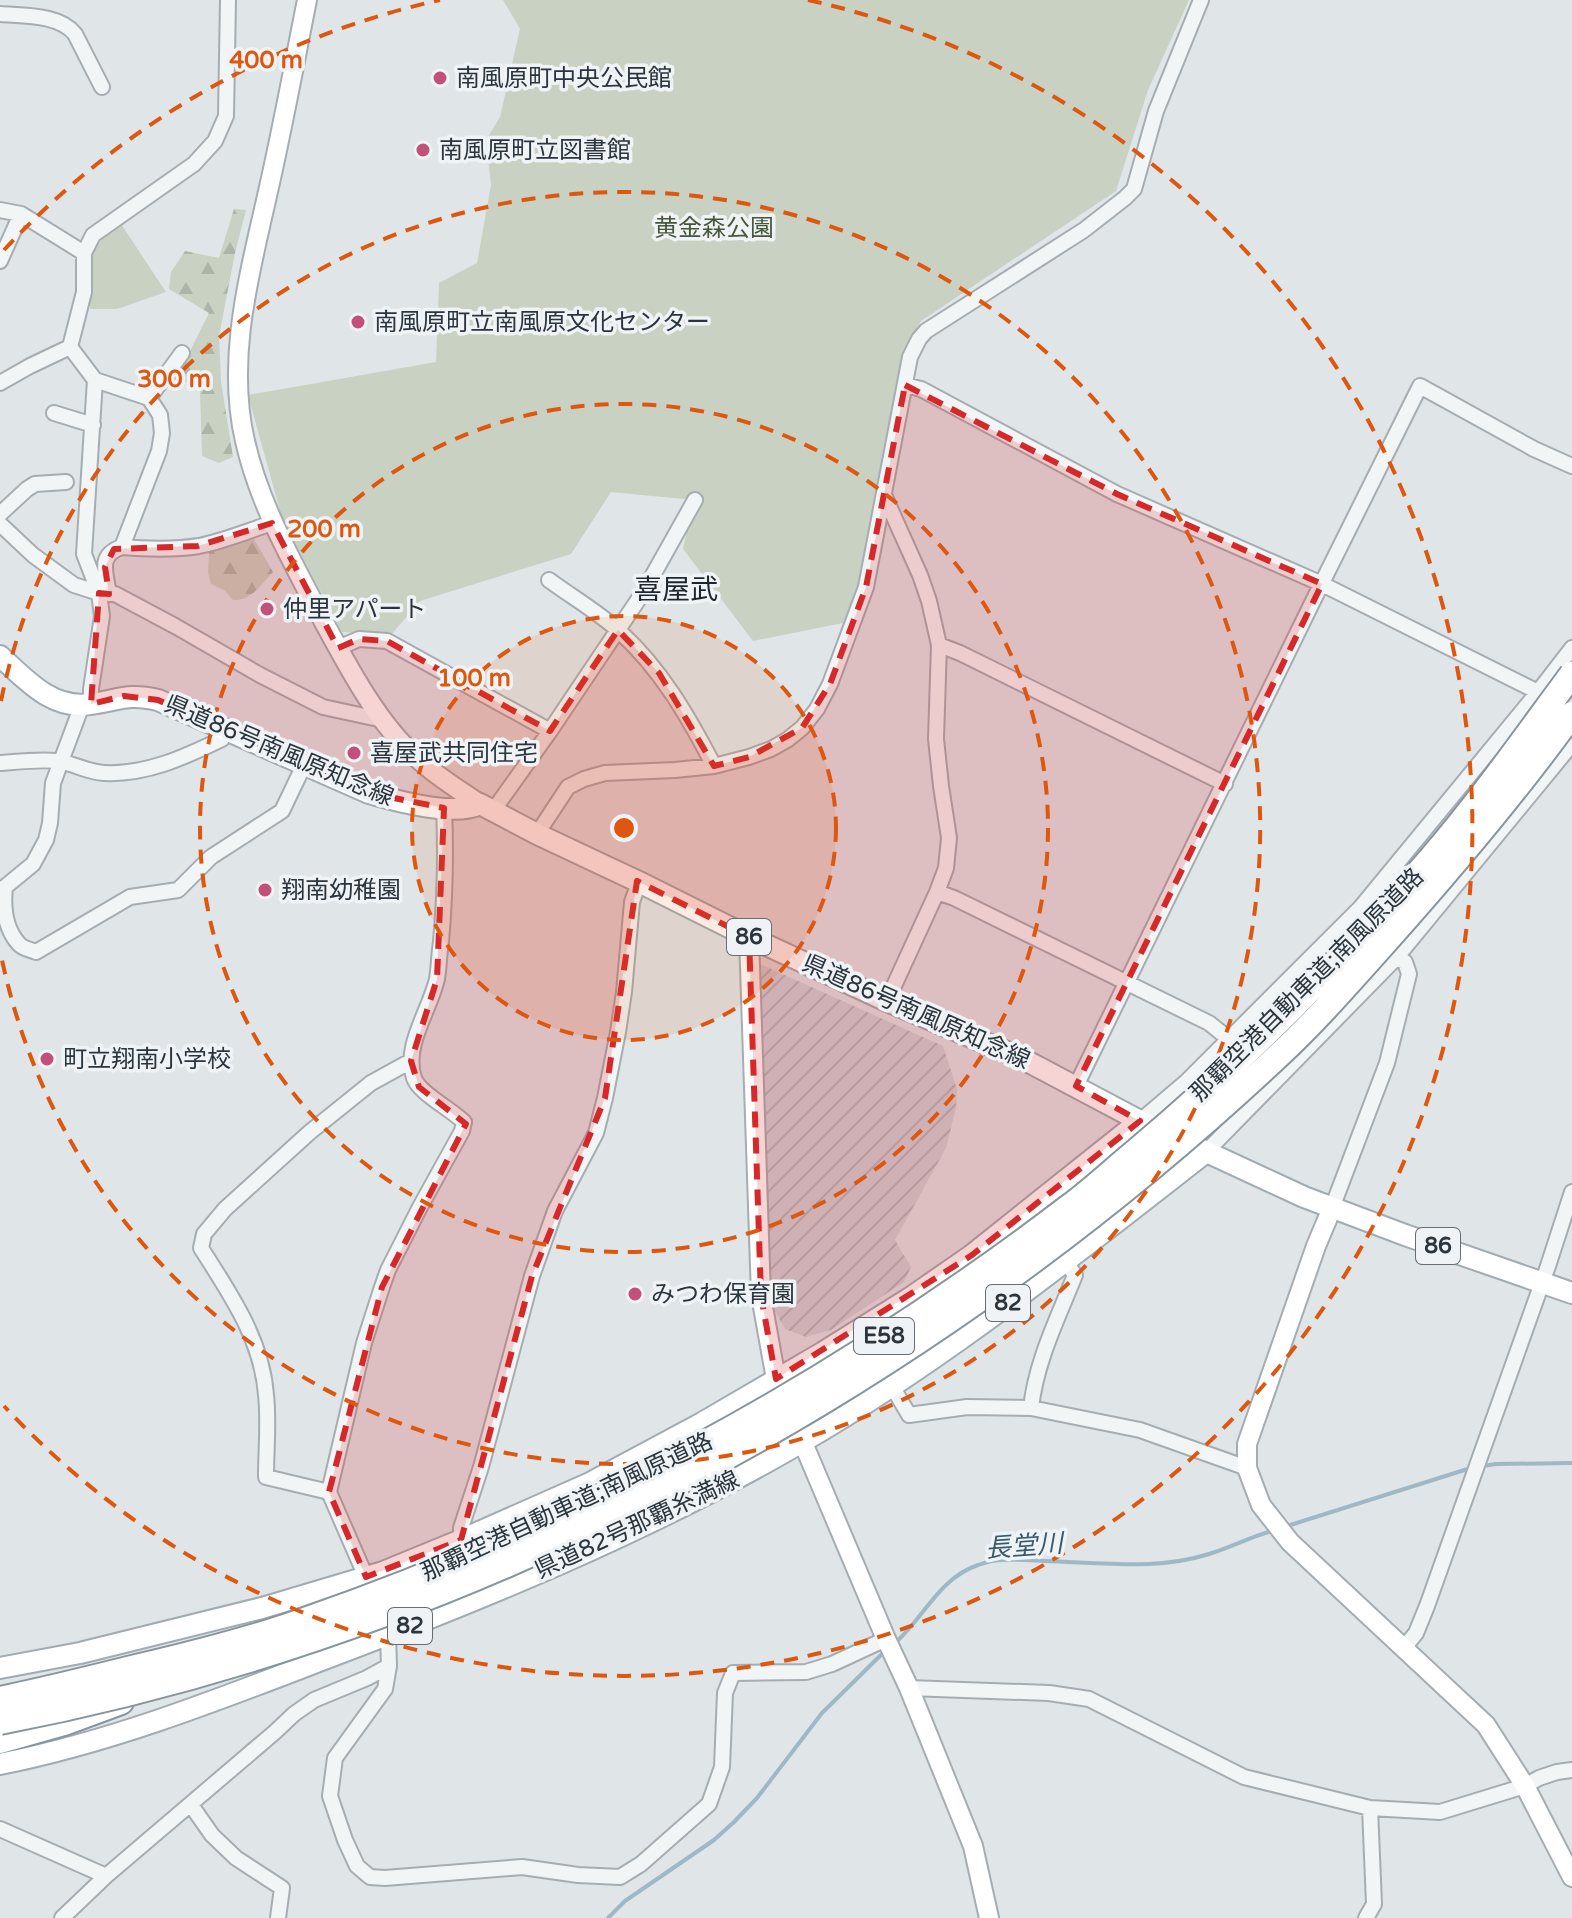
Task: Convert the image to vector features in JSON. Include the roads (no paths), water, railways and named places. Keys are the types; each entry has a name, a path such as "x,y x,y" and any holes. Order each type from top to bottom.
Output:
{"highway":[{"name":"那覇空港自動車道;南風原道路","path":"0,1722 42,1714 185,1667 491,1547 603,1496 730,1430 830,1371 943,1298 1072,1205 1174,1119 1263,1036 1433,857 1572,674"},
{"name":"那覇空港自動車道;南風原道路","path":"0,1699 301,1644 407,1606 613,1516 730,1457 842,1391 956,1316 1090,1219 1281,1054 1451,869 1572,714"},
{"path":"0,1687 185,1667"},
{"path":"0,1741 64,1723 185,1667"}],"main road":[{"name":"県道86号南風原知念線","path":"0,656 37,689 60,701 86,704 124,696 158,700 369,793 401,803 444,808 487,808 749,937 1023,1059 1206,1152 1332,1208 1572,1293"},
{"name":"82","path":"0,1668 80,1653 262,1608 366,1577 461,1540 588,1484 702,1423 910,1298 972,1255 1140,1121"},
{"name":"県道82号那覇糸満線","path":"0,1764 28,1759 168,1718 388,1635 569,1560 737,1479 892,1386 1065,1261 1206,1152"}],"street":[{"path":"70,347 84,292 84,253 93,235 194,164 215,141 226,116 228,0"},
{"path":"307,0 268,195 242,305 240,406 244,439 272,523 338,648 383,720 415,757 446,782 487,808 550,731 644,591 695,500"},
{"path":"537,834 568,787 584,779 605,773 714,766 771,749 802,728 817,709 830,684 866,587 910,357 919,339 926,331 1084,230 1134,189 1156,111 1201,0"},
{"path":"0,14 51,20 68,26 102,87"},
{"path":"0,210 21,214 84,253"},
{"path":"0,261 21,214"},
{"path":"70,347 95,380 149,398 160,415 162,433 159,451 122,547"},
{"path":"0,383 70,347"},
{"path":"149,398 182,353"},
{"path":"95,380 84,554 104,593"},
{"path":"905,385 921,389 1117,494 1322,584 1538,692"},
{"path":"1076,1086 1420,386 1534,449 1572,466"},
{"path":"54,413 93,425"},
{"path":"0,514 35,484 66,482"},
{"path":"885,497 920,575 939,645 936,739 949,838 946,868 937,892 887,1001"},
{"path":"272,523 198,546 122,547 109,553 91,689 53,783 46,840 33,864 5,887 3,901 7,923 19,945 36,952 130,897 178,890 211,857 282,811 304,765"},
{"path":"0,524 33,555 74,585 115,594 323,707 383,720"},
{"path":"549,580 618,630 659,673 684,710 714,766"},
{"path":"338,648 359,639 387,641 550,731"},
{"path":"939,645 1225,784"},
{"path":"1140,1121 1187,1081 1361,907 1572,648"},
{"path":"0,763 60,761 83,770 105,773 139,771 181,759 222,739 225,731"},
{"path":"1206,1152 1396,958 1572,744"},
{"path":"444,808 446,881 437,979 412,1047 411,1061 419,1087 464,1122 388,1270 364,1343 329,1492 388,1635 389,1666 385,1689 335,1758 330,1796 357,1866 370,1877 385,1878 522,1867 620,1877 641,1864 709,1804 722,1767 725,1693 733,1673 806,1672 832,1664 886,1639"},
{"path":"461,1540 461,1528 481,1467 532,1276 555,1211 596,1133 618,1032 632,902 639,882"},
{"path":"937,892 1209,1023 1229,1039"},
{"path":"749,937 761,1296 776,1379 909,1688 973,1846 989,1918"},
{"path":"1396,958 1405,962 1409,974 1387,1063 1316,1246 1247,1444 1247,1468 1261,1505 1290,1542 1486,1725 1525,1786 1572,1877"},
{"path":"329,1492 266,1477 266,1395 261,1363 244,1317 201,1248 204,1234 225,1209 310,1132 371,1083 411,1061"},
{"path":"1403,1649 1416,1633 1427,1606 1572,1192"},
{"path":"1031,1408 1033,1384 1040,1360 1075,1275 1065,1261"},
{"path":"892,1386 909,1415 967,1407 1031,1408 1140,1430 1247,1468"},
{"path":"62,1918 106,1876 294,1714 314,1700 389,1666"},
{"path":"909,1688 1049,1693 1089,1699 1244,1777 1370,1808 1440,1812 1525,1786 1548,1775 1572,1770"},
{"path":"191,1805 212,1835 236,1858 282,1888 278,1918"},
{"path":"1366,1918 1374,1904 1370,1808"},
{"path":"0,1829 106,1876"}],"waterway":[{"name":"長堂川","path":"1483,1466 1572,1463"},
{"name":"長堂川","path":"1284,1527 1474,1467"},
{"name":"長堂川","path":"895,1643 953,1579 986,1562 1164,1563 1209,1554 1272,1531"},
{"name":"長堂川","path":"608,1918 625,1901 714,1840 734,1822 757,1798 822,1713 885,1651"}],"place":[{"name":"南風原町中央公民館","path":"440,78"},
{"name":"南風原町立図書館","path":"423,150"},
{"name":"南風原町立南風原文化センター","path":"358,322"},
{"name":"仲里アパート","path":"267,609"},
{"name":"喜屋武共同住宅","path":"354,753"},
{"name":"翔南幼稚園","path":"265,890"},
{"name":"町立翔南小学校","path":"47,1059"},
{"name":"みつわ保育園","path":"635,1294"}],"district":[{"name":"喜屋武","path":"676,590"}],"park label":[{"name":"黄金森公園","path":"714,228"}]}
